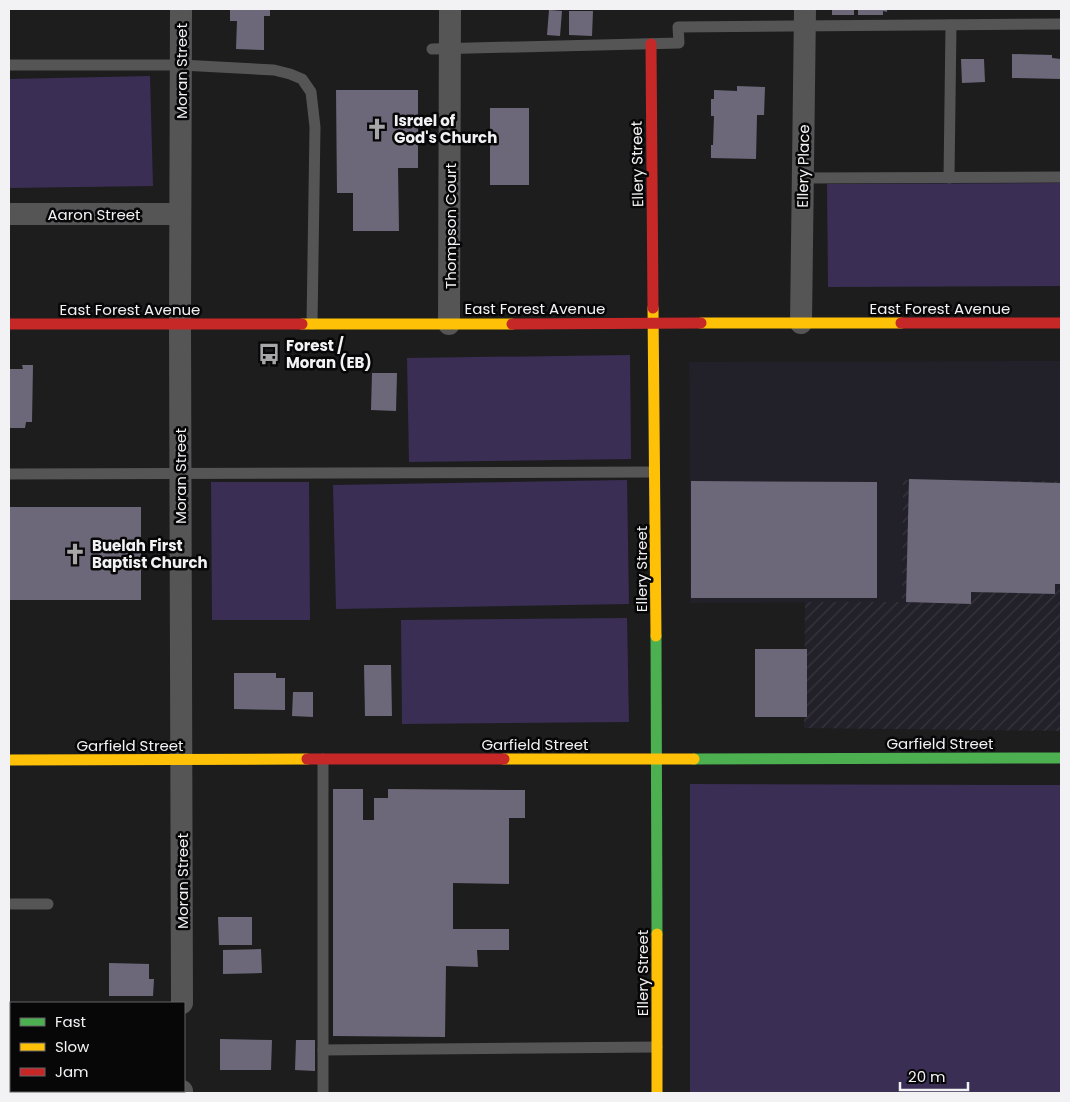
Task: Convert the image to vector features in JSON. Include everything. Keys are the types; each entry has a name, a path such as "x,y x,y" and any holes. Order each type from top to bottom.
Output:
{"street":[{"name":"Moran Street","path":"181,9 182,1002"},
{"name":"Thompson Court","path":"449,324 441,49 450,9"},
{"name":"Ellery Place","path":"801,323 805,18"},
{"name":"Ellery Street","path":"651,44 657,758 657,1093"},
{"name":"Aaron Street","path":"9,214 180,214"},
{"name":"East Forest Avenue","path":"9,324 1061,323"},
{"name":"Garfield Street","path":"9,760 1061,758"}],"lane":[{"path":"441,49 679,43 678,28 805,18 951,25 1061,24"},
{"path":"950,178 951,25"},
{"path":"9,65 180,65 274,70 302,79 311,92 315,127 312,324"},
{"path":"803,178 1061,178"},
{"path":"9,474 655,472"},
{"path":"323,759 323,1093"},
{"path":"9,904 48,904"},
{"path":"323,1050 657,1047"}],"shaded area":[{"path":"150,76 153,186 9,188 9,79"},
{"path":"1061,183 1061,286 828,287 827,184"},
{"path":"630,355 631,459 409,462 407,358"},
{"path":"1061,361 1061,481 903,480 902,602 690,603 689,362"},
{"path":"627,480 629,604 336,609 333,485"},
{"path":"903,480 1061,481 1061,731 804,728 805,602 902,602"},
{"path":"211,482 309,482 310,620 212,620"},
{"path":"627,618 629,722 402,724 401,620"},
{"path":"690,784 1061,785 1061,1093 690,1093"}],"building":[{"path":"230,9 270,9 270,16 264,16 264,50 236,49 237,21 230,21"},
{"path":"832,9 854,9 854,15 832,15"},
{"path":"858,9 887,9 887,12 883,11 883,15 858,15"},
{"path":"549,10 562,11 560,36 547,35"},
{"path":"569,11 593,11 592,36 569,35"},
{"path":"1012,54 1052,55 1052,58 1061,59 1061,79 1012,78"},
{"path":"961,59 984,59 985,82 962,83"},
{"path":"737,86 765,87 764,115 757,115 756,159 711,158 714,116 711,116 711,99 714,99 714,90 737,91"},
{"name":"Israel of God's Church","path":"336,90 418,90 418,168 398,168 399,231 353,231 353,193 337,193"},
{"path":"490,108 529,108 529,185 490,185"},
{"path":"22,365 33,365 32,422 26,422 25,428 9,428 9,369 23,369"},
{"path":"372,373 397,373 396,411 371,410"},
{"path":"909,479 1061,483 1061,584 1055,584 1055,594 971,592 971,604 906,602"},
{"path":"691,481 877,482 877,598 691,598"},
{"name":"Buelah First Baptist Church","path":"9,507 141,507 141,600 9,600"},
{"path":"755,649 807,649 807,717 755,717"},
{"path":"364,665 391,665 392,716 365,716"},
{"path":"234,673 276,673 276,678 285,678 285,710 234,709"},
{"path":"293,692 313,692 313,717 292,716"},
{"path":"333,789 363,789 363,820 374,820 374,798 388,798 388,789 525,790 525,818 509,818 509,884 453,883 453,929 509,929 509,950 477,950 478,967 446,966 445,1037 333,1036"},
{"path":"218,917 252,917 252,945 219,945"},
{"path":"261,949 262,973 223,974 223,950"},
{"path":"109,963 149,964 149,979 154,979 153,996 109,996"},
{"path":"220,1039 272,1040 271,1070 220,1070"},
{"path":"296,1040 315,1040 315,1071 295,1070"}],"traffic: fast":[{"path":"656,636 657,934"},
{"path":"694,759 1061,758"}],"traffic: slow":[{"path":"653,308 656,636"},
{"path":"701,323 901,323"},
{"path":"302,324 512,324"},
{"path":"9,760 307,759"},
{"path":"504,759 694,759"},
{"path":"657,934 657,1093"}],"traffic: jam":[{"path":"651,44 653,308"},
{"path":"512,324 701,323"},
{"path":"901,323 1061,323"},
{"path":"9,324 302,324"},
{"path":"307,759 504,759"}],"place":[{"name":"Israel of God's Church","path":"377,129"},
{"name":"Forest / Moran (EB)","path":"269,354"},
{"name":"Buelah First Baptist Church","path":"75,554"}]}
